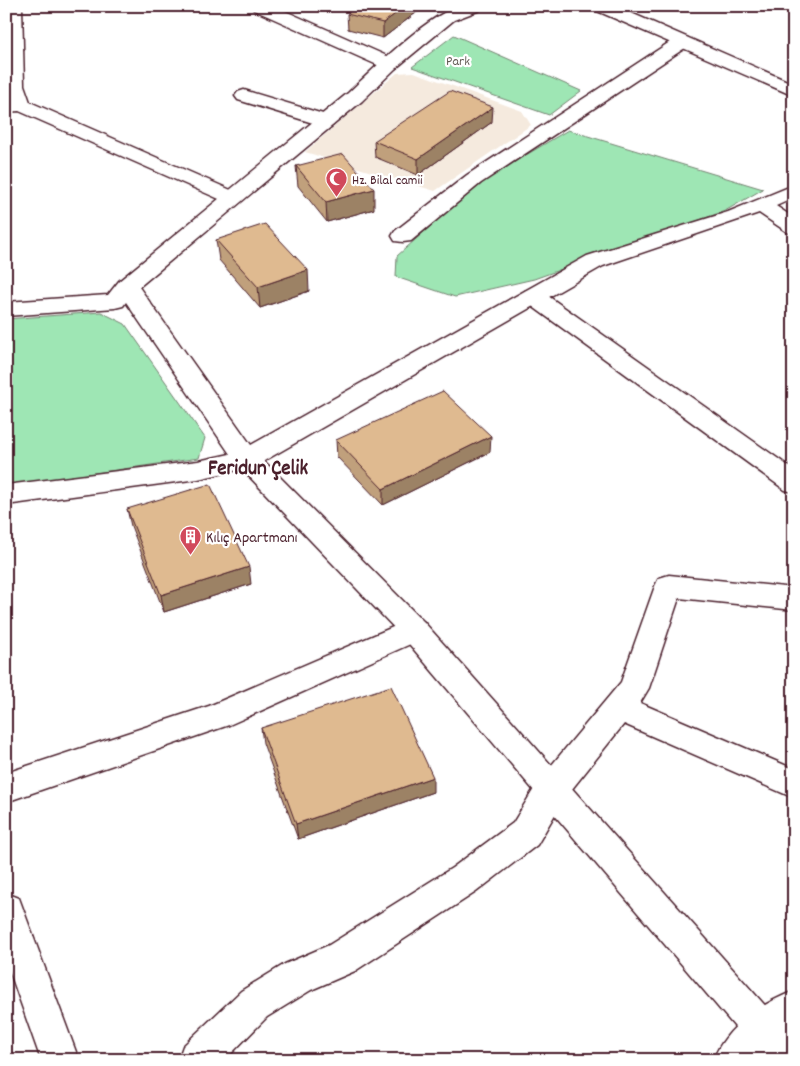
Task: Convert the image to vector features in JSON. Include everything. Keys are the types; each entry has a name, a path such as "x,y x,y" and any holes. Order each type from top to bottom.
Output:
{"street":[{"path":"14,6 14,106 233,198"},
{"path":"260,6 390,64"},
{"path":"6,309 115,301 127,286 355,97 390,64 448,16 474,6"},
{"path":"601,6 794,91"},
{"path":"403,236 474,179 682,42"},
{"path":"244,96 326,121"},
{"path":"6,495 198,470 247,459 595,261 735,216 794,192"},
{"path":"761,205 794,228"},
{"path":"127,286 247,459 414,630 788,1060"},
{"path":"533,296 794,483"},
{"path":"197,1060 254,1004 298,977 342,958 464,880 525,834 552,789 634,688 669,586 794,599"},
{"path":"6,788 218,716 414,630"},
{"path":"618,707 794,784"},
{"path":"6,910 60,1060"},
{"path":"732,1060 760,1028 794,1010"}],"shaded area":[{"path":"414,72 522,111 531,125 435,191 305,152 397,73"}],"green space":[{"name":"Park","path":"454,35 581,91 549,115 412,67"},
{"path":"568,130 763,189 725,211 534,279 455,297 396,277 397,256 479,183"},
{"path":"101,312 125,324 205,438 199,458 6,486 6,319"}],"building":[{"path":"358,6 406,6 383,23 347,14"},
{"path":"450,91 493,107 418,159 374,141"},
{"path":"343,154 374,189 326,202 296,166"},
{"path":"265,224 308,270 258,287 216,240"},
{"path":"443,391 491,436 383,489 336,440"},
{"name":"Kılıç Apartmanı","path":"210,484 249,567 161,595 127,509"},
{"path":"391,686 433,777 296,824 261,728"}],"place":[{"name":"Hz. Bilal camii","path":"336,198"},
{"name":"Kılıç Apartmanı","path":"190,555"}],"district":[{"name":"Feridun Çelik","path":"258,467"}]}
